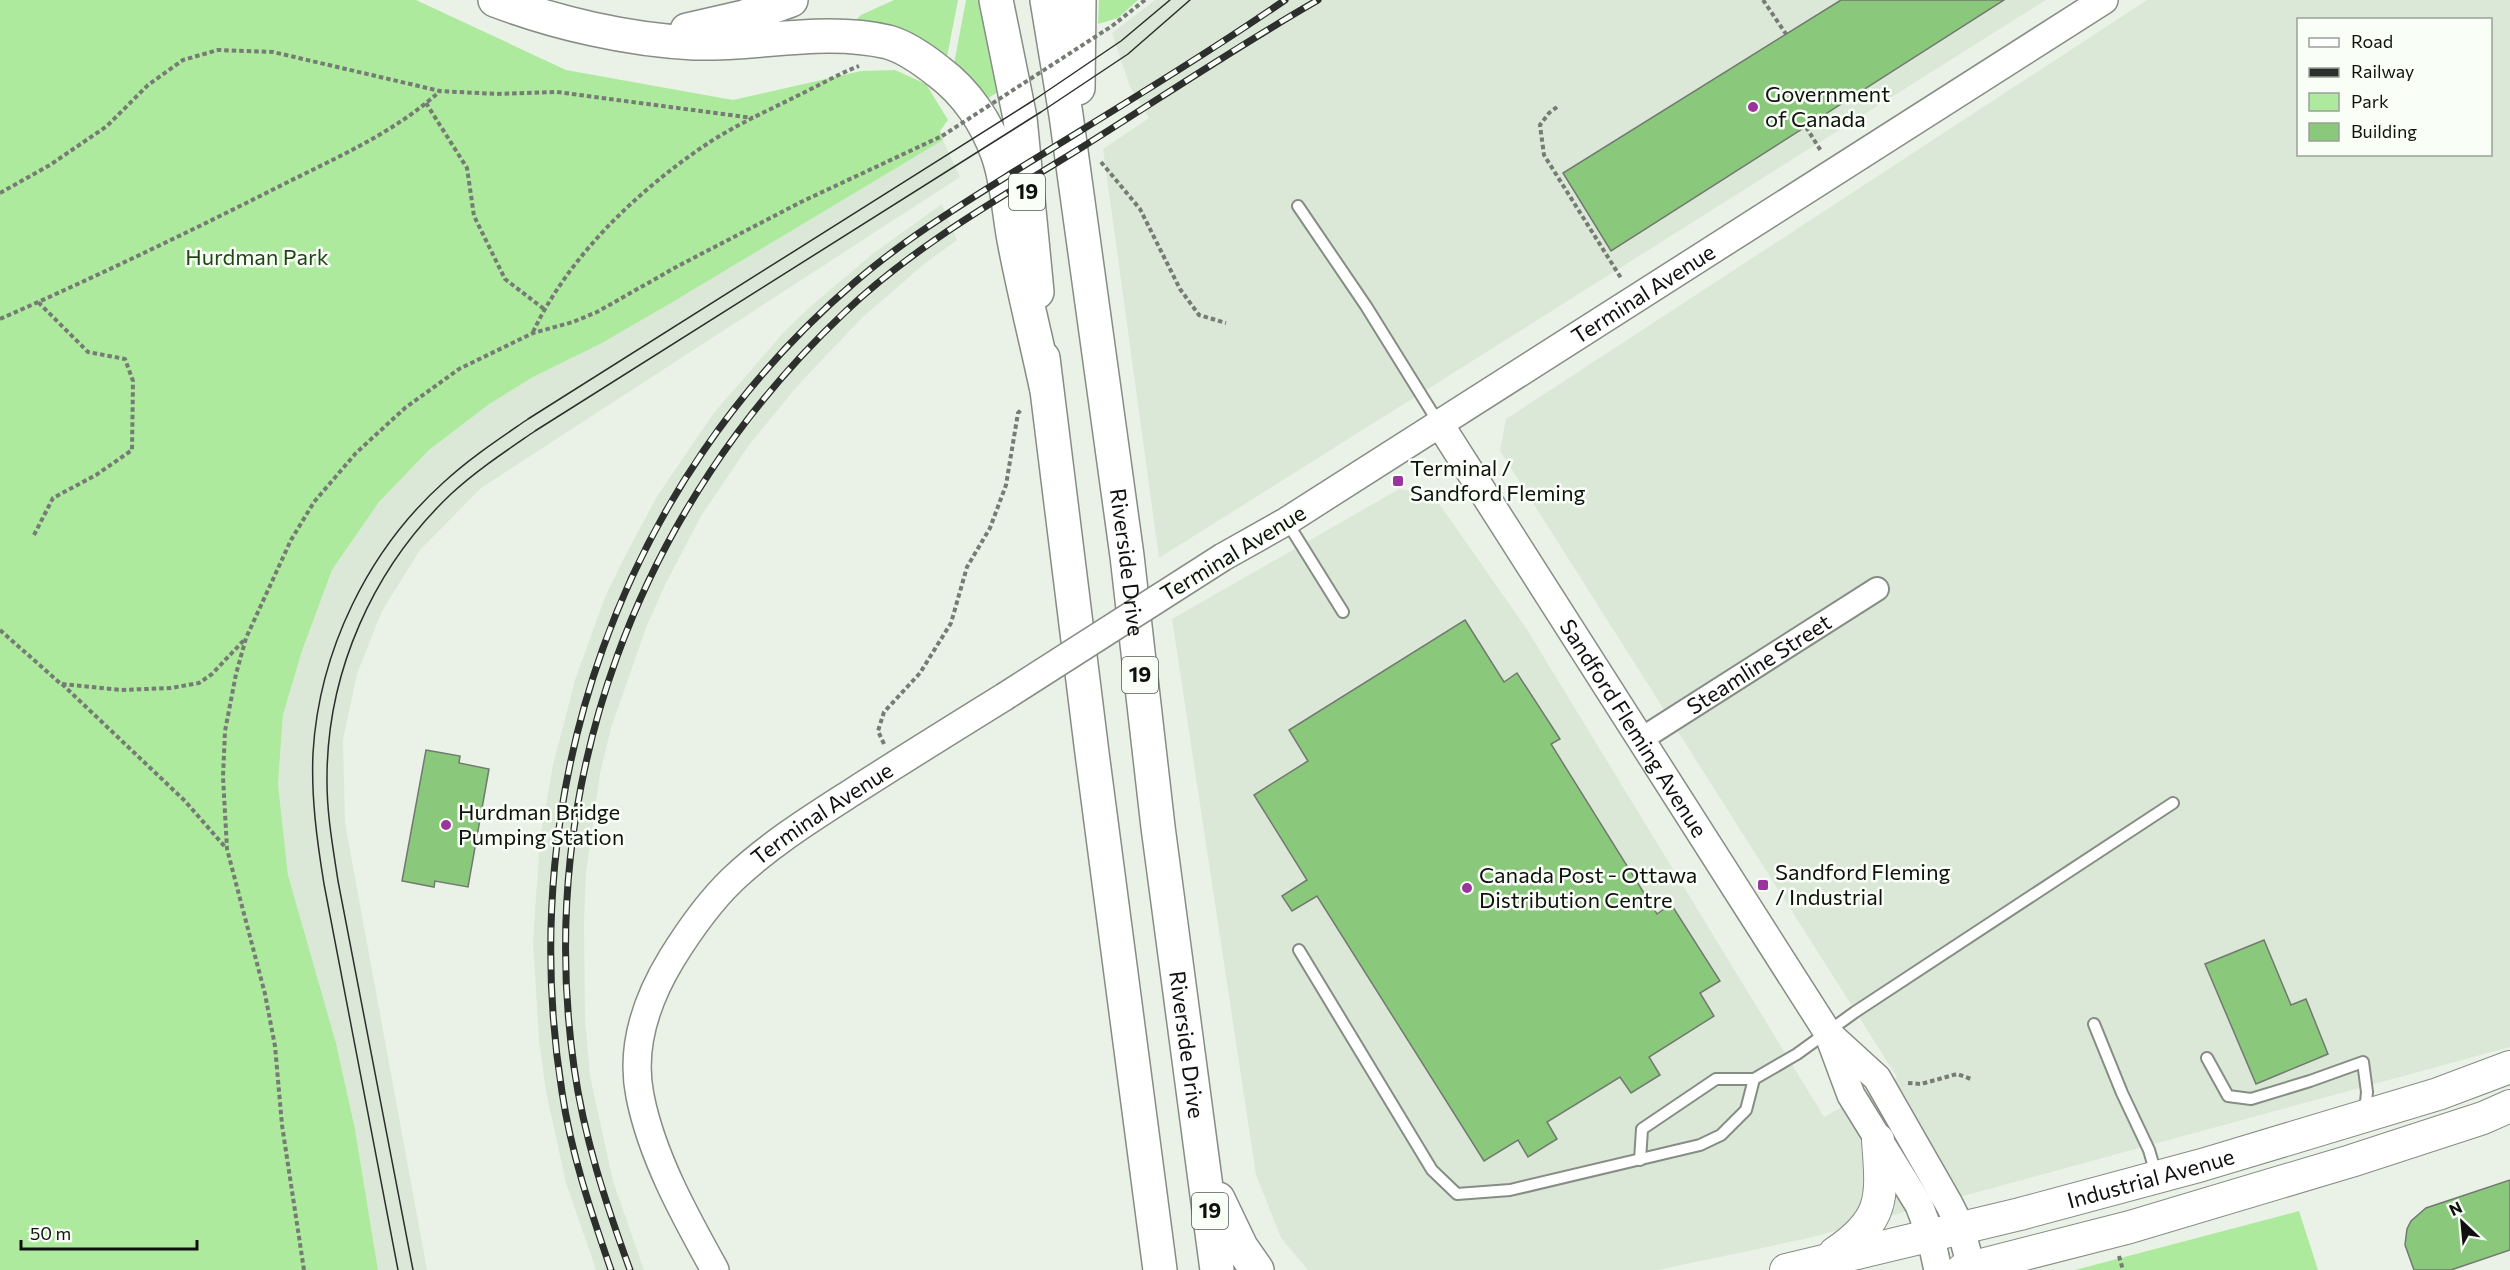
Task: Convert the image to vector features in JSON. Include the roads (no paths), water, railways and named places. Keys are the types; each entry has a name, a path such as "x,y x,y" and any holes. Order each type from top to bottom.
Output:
{"main road":[{"path":"495,0 577,25 647,37 733,44 839,36 890,43 920,57 961,92 976,112 999,157 1015,247 1035,397"},
{"path":"647,37 706,27 744,17 790,0"},
{"name":"19","path":"996,0 1020,118 1035,397 1161,1270"},
{"name":"Riverside Drive","path":"1047,0 1066,115 1126,556 1158,827 1217,1270"},
{"path":"1077,197 1079,0"},
{"name":"Industrial Avenue","path":"1786,1270 1960,1226 2020,1214 2156,1177 2438,1094 2510,1067"},
{"name":"Industrial Avenue","path":"1969,1269 2130,1227 2351,1161 2483,1118 2510,1106"},
{"path":"1826,1259 1855,1239 1866,1227 1878,1204 1881,1184 1878,1140"},
{"path":"1202,1152 1226,1218 1241,1247 1257,1270"}],"street":[{"name":"Terminal Avenue","path":"715,1270 668,1178 651,1133 640,1094 638,1050 644,1014 659,980 691,928 733,879 804,823 1223,557 1287,521 2104,0"},
{"name":"Sandford Fleming Avenue","path":"1439,423 1828,1033 1851,1095 1919,1205 1930,1234 1938,1270"},
{"name":"Steamline Street","path":"1640,740 1877,589"},
{"name":"Sandford Fleming Avenue","path":"1828,1033 1877,1078 1960,1226 1969,1269"}],"lane":[{"path":"1298,206 1439,423"},
{"path":"1287,521 1343,612"},
{"path":"1640,1160 1642,1129 1670,1108 1716,1079 1754,1079 1828,1033 1855,1012 2173,803"},
{"path":"1299,950 1432,1170 1457,1194 1510,1190 1700,1145 1721,1135 1746,1110 1754,1079"},
{"path":"2094,1024 2122,1093 2149,1150 2156,1177"},
{"path":"2207,1058 2228,1096 2251,1099 2363,1062 2367,1092 2364,1116"}],"tram line":[{"path":"398,1270 324,884 313,786 313,753 317,715 325,677 352,605 371,571 392,539 417,509 454,473 485,449 528,419 1034,100 1121,41 1170,0"},
{"path":"413,1270 338,881 327,794 329,741 335,701 345,662 359,625 377,589 423,523 451,494 492,461 535,431 1041,112 1128,54 1190,0"}],"railway":[{"path":"611,1270 576,1160 562,1092 551,979 555,866 572,756 603,649 647,547 704,450 773,362 855,282 936,222 1187,65 1285,0"},
{"path":"630,1270 604,1195 590,1145 574,1067 566,962 570,857 588,756 617,657 658,562 710,473 772,389 845,312 872,288 900,265 960,223 1229,53 1318,0"}],"place":[{"name":"Government of Canada","path":"1753,107"},
{"name":"Terminal / Sandford Fleming","path":"1398,481"},
{"name":"Hurdman Bridge Pumping Station","path":"446,825"},
{"name":"Sandford Fleming / Industrial","path":"1763,885"},
{"name":"Canada Post - Ottawa Distribution Centre","path":"1467,888"}],"park label":[{"name":"Hurdman Park","path":"257,257"}]}
